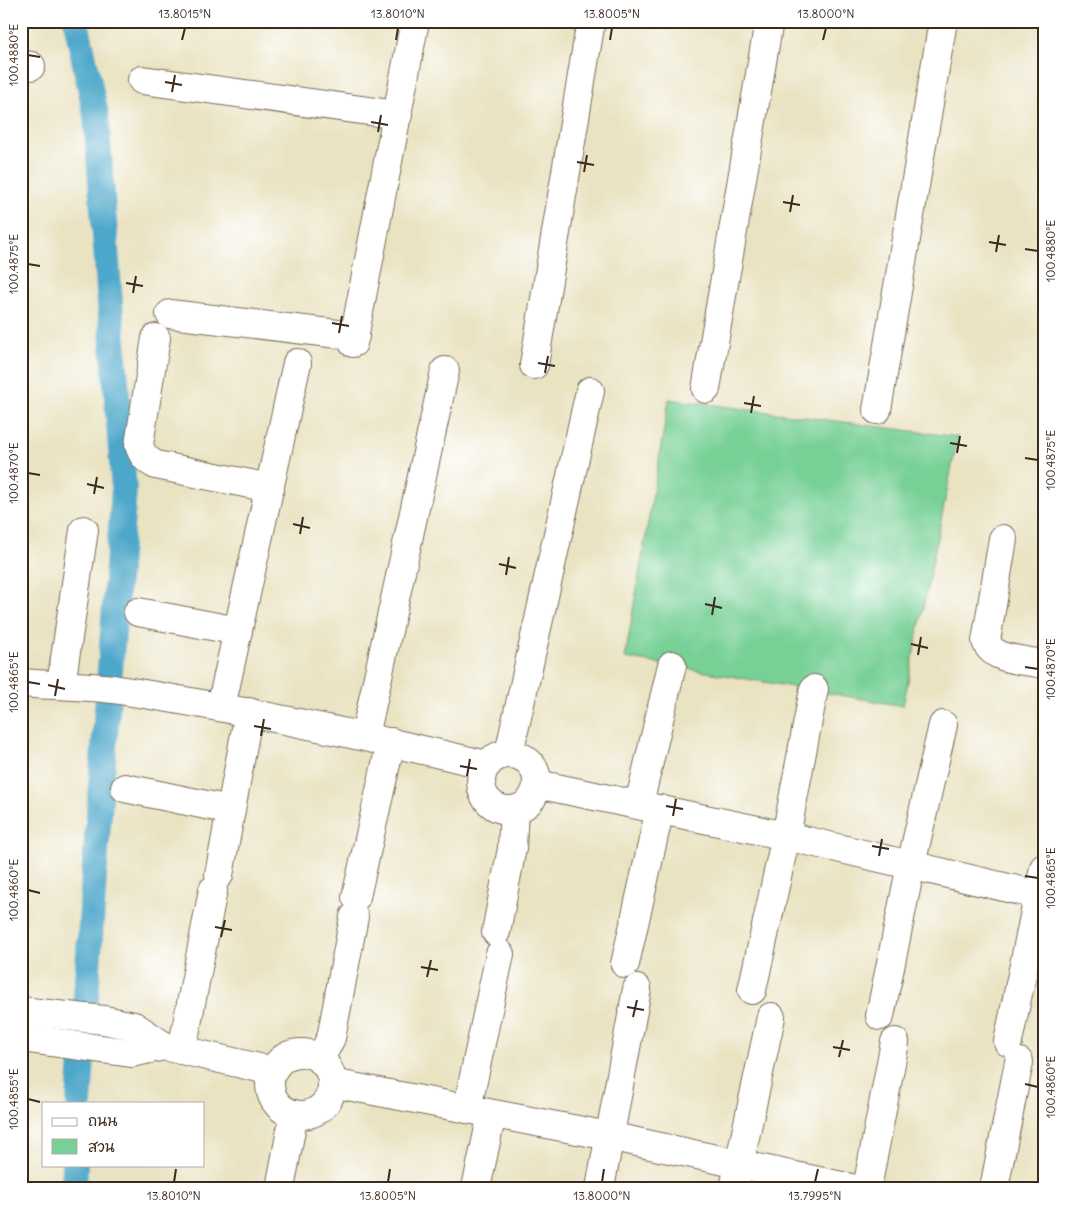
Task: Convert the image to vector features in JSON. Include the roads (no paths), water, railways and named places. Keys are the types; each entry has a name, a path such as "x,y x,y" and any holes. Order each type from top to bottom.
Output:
{"street":[{"path":"170,314 354,340 415,21"},
{"path":"534,365 592,21"},
{"path":"706,389 769,21"},
{"path":"877,410 943,21"},
{"path":"142,80 398,115"},
{"path":"156,338 138,444 141,453 147,460 156,465 270,488"},
{"path":"221,707 297,362"},
{"path":"320,1059 331,1038 355,907 378,739 445,371"},
{"path":"22,688 61,685 119,690 249,712 378,739 498,759 518,755 533,766 537,784 532,798 521,807 514,810 496,806 483,792 482,773 498,759 590,391"},
{"path":"61,685 84,530"},
{"path":"1003,540 986,641 988,647 998,655 1044,664"},
{"path":"138,612 238,631"},
{"path":"624,964 672,665"},
{"path":"752,990 786,836 814,689"},
{"path":"173,1048 216,882 249,712"},
{"path":"880,1016 910,865 942,725"},
{"path":"537,784 786,836 1038,895"},
{"path":"125,788 230,810"},
{"path":"476,1188 479,1111 498,943 512,848 514,810"},
{"path":"994,1188 1038,895 1044,868"},
{"path":"600,1188 637,989"},
{"path":"31,1012 104,1020 134,1026 173,1048 272,1070"},
{"path":"736,1176 771,1018"},
{"path":"29,1040 131,1054 173,1048"},
{"path":"867,1188 895,1042"},
{"path":"294,1053 312,1054 326,1066 332,1083 331,1093 320,1108 303,1115 286,1111 273,1098 270,1079 272,1070 285,1057 294,1053"},
{"path":"332,1083 609,1136 736,1176 851,1188"},
{"path":"280,1188 294,1114"}],"waterway":[{"path":"76,21 96,115 124,490 94,877 79,1102"},
{"path":"74,1188 75,1166"}]}
